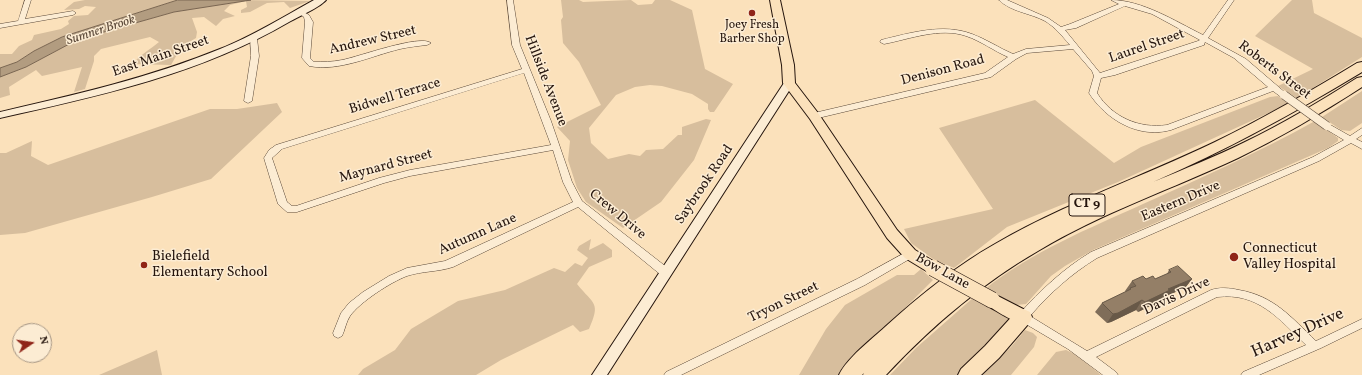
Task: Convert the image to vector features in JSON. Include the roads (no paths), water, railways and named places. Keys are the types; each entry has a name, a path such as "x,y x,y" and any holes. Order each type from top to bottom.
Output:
{"highway":[{"name":"CT 9","path":"849,375 884,340 931,298 999,250 1068,213 1239,136 1305,100 1362,66"},
{"name":"CT 9","path":"873,375 914,334 943,309 987,275 1027,249 1079,222 1258,142 1298,120 1362,81"},
{"path":"968,375 992,352 1023,317"}],"main road":[{"name":"East Main Street","path":"0,114 128,85 186,65 254,38 320,0"},
{"path":"775,0 788,65 789,83"},
{"name":"Bow Lane","path":"789,83 814,116 892,234 910,254 1023,317"},
{"name":"Saybrook Road","path":"599,375 789,83"}],"street":[{"path":"21,22 28,0"},
{"name":"Hillside Avenue","path":"510,0 516,45 556,147"},
{"path":"1002,0 1014,7 1046,19 1061,29 1095,70 1098,76 1093,93 1100,106 1117,118 1140,127 1161,129 1168,128 1273,88"},
{"name":"Roberts Street","path":"1114,0 1150,12 1244,60 1273,88 1327,126 1362,146"},
{"path":"1204,39 1231,0"},
{"path":"1061,29 1073,26 1124,4"},
{"name":"Andrew Street","path":"300,12 307,16 309,22 306,58 312,64 322,66 335,64 406,45 427,43"},
{"path":"0,26 73,13"},
{"path":"884,42 938,32 953,32 968,34 1013,57"},
{"path":"248,102 255,56 254,38"},
{"name":"Laurel Street","path":"1098,76 1112,73 1201,42 1204,39"},
{"name":"Denison Road","path":"814,116 988,75 1021,53 1035,50 1075,47"},
{"name":"Bidwell Terrace","path":"272,152 287,144 526,70"},
{"name":"Eastern Drive","path":"1023,317 1071,268 1094,255 1316,159 1350,139 1362,130"},
{"name":"Maynard Street","path":"272,152 268,158 269,164 283,204 290,210 382,180 410,173 556,147"},
{"name":"Crew Drive","path":"556,147 567,184 579,203 665,272"},
{"name":"Autumn Lane","path":"338,333 343,318 353,306 397,276 449,264 579,203"},
{"name":"Tryon Street","path":"670,375 861,282 910,254"},
{"name":"Davis Drive","path":"1087,356 1215,293 1221,292 1231,292 1248,296 1270,305 1314,346"},
{"name":"Bow Lane","path":"1023,317 1087,356 1112,375"},
{"name":"Harvey Drive","path":"1247,375 1362,323"}],"water":[{"name":"Sumner Brook","path":"178,0 251,0 174,12 107,31 73,42 26,67 0,77 0,68 17,62 34,51 62,37"}],"place":[{"name":"Joey Fresh Barber Shop","path":"752,13"},
{"name":"Connecticut Valley Hospital","path":"1234,257"},
{"name":"Bielefield Elementary School","path":"144,265"}]}
